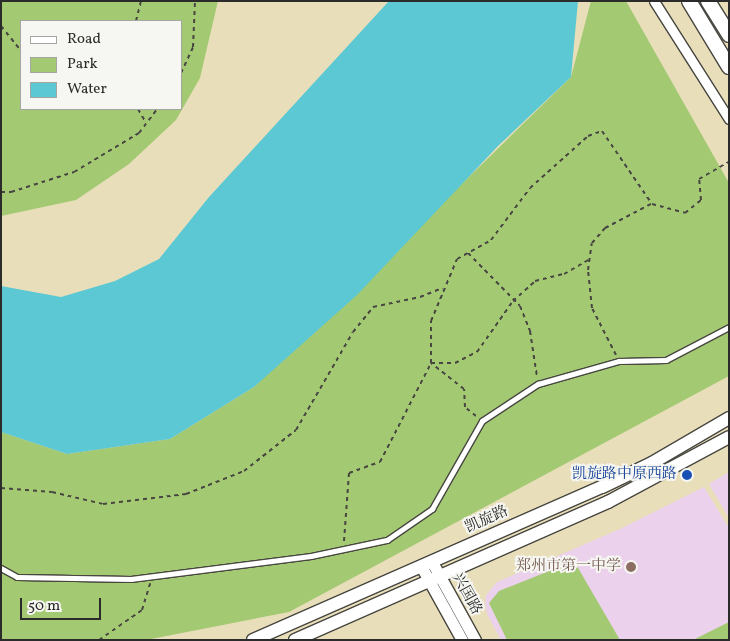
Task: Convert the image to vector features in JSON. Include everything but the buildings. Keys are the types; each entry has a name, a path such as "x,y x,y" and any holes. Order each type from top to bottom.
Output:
{"main road":[{"path":"689,1 729,67"},
{"path":"708,1 729,35"},
{"name":"凯旋路","path":"253,640 610,483 729,418"},
{"path":"295,640 608,502 729,437"}],"street":[{"path":"654,1 729,119"},
{"name":"兴国路","path":"427,564 462,640"},
{"name":"兴国路","path":"434,579 475,640"}],"lane":[{"path":"1,568 18,577 152,576 311,556 387,540 432,509 482,421 538,384 619,361 666,360 729,327"}],"path":[{"path":"136,20 140,1"},
{"path":"182,71 193,46 195,1"},
{"path":"1,26 20,50"},
{"path":"139,110 146,123"},
{"path":"1,192 11,192 74,172 138,133 156,110"},
{"path":"343,550 349,473 380,462 431,363 431,321 443,287 457,259 491,240 530,188 588,136 602,131 652,204 685,213 701,200 700,179 729,162"},
{"path":"619,361 592,308 590,259 592,243 605,228 652,204"},
{"path":"468,253 520,306 530,331 538,384"},
{"path":"431,363 455,363 477,352 513,301 535,281 564,274 590,259"},
{"path":"1,488 52,492 103,504 186,494 244,471 296,430 353,332 373,307 420,297 443,287"},
{"path":"431,363 464,389 465,407 482,421"},
{"path":"99,640 142,610 152,576"}],"shaded area":[{"path":"729,472 729,518 709,484"},
{"name":"郑州市第一中学","path":"704,487 729,528 729,640 501,640 487,614 485,603 486,595 497,582 620,529"}],"green space":[{"path":"1,1 218,1 200,78 182,110 182,20 20,20 20,110 182,110 176,120 129,164 76,200 1,216"},
{"path":"591,1 626,1 729,183 729,376 289,612 146,640 1,640 1,432 67,454 170,439 254,387 571,77"},
{"path":"574,561 620,640 507,640 489,603 499,591"},
{"path":"729,622 729,640 693,640"}],"water":[{"path":"389,1 578,1 571,77 498,146 357,295 254,387 170,439 67,454 1,432 1,286 61,297 115,281 159,259 209,197"}],"place":[{"name":"凯旋路中原西路","path":"687,475"},
{"name":"郑州市第一中学","path":"631,567"}]}
